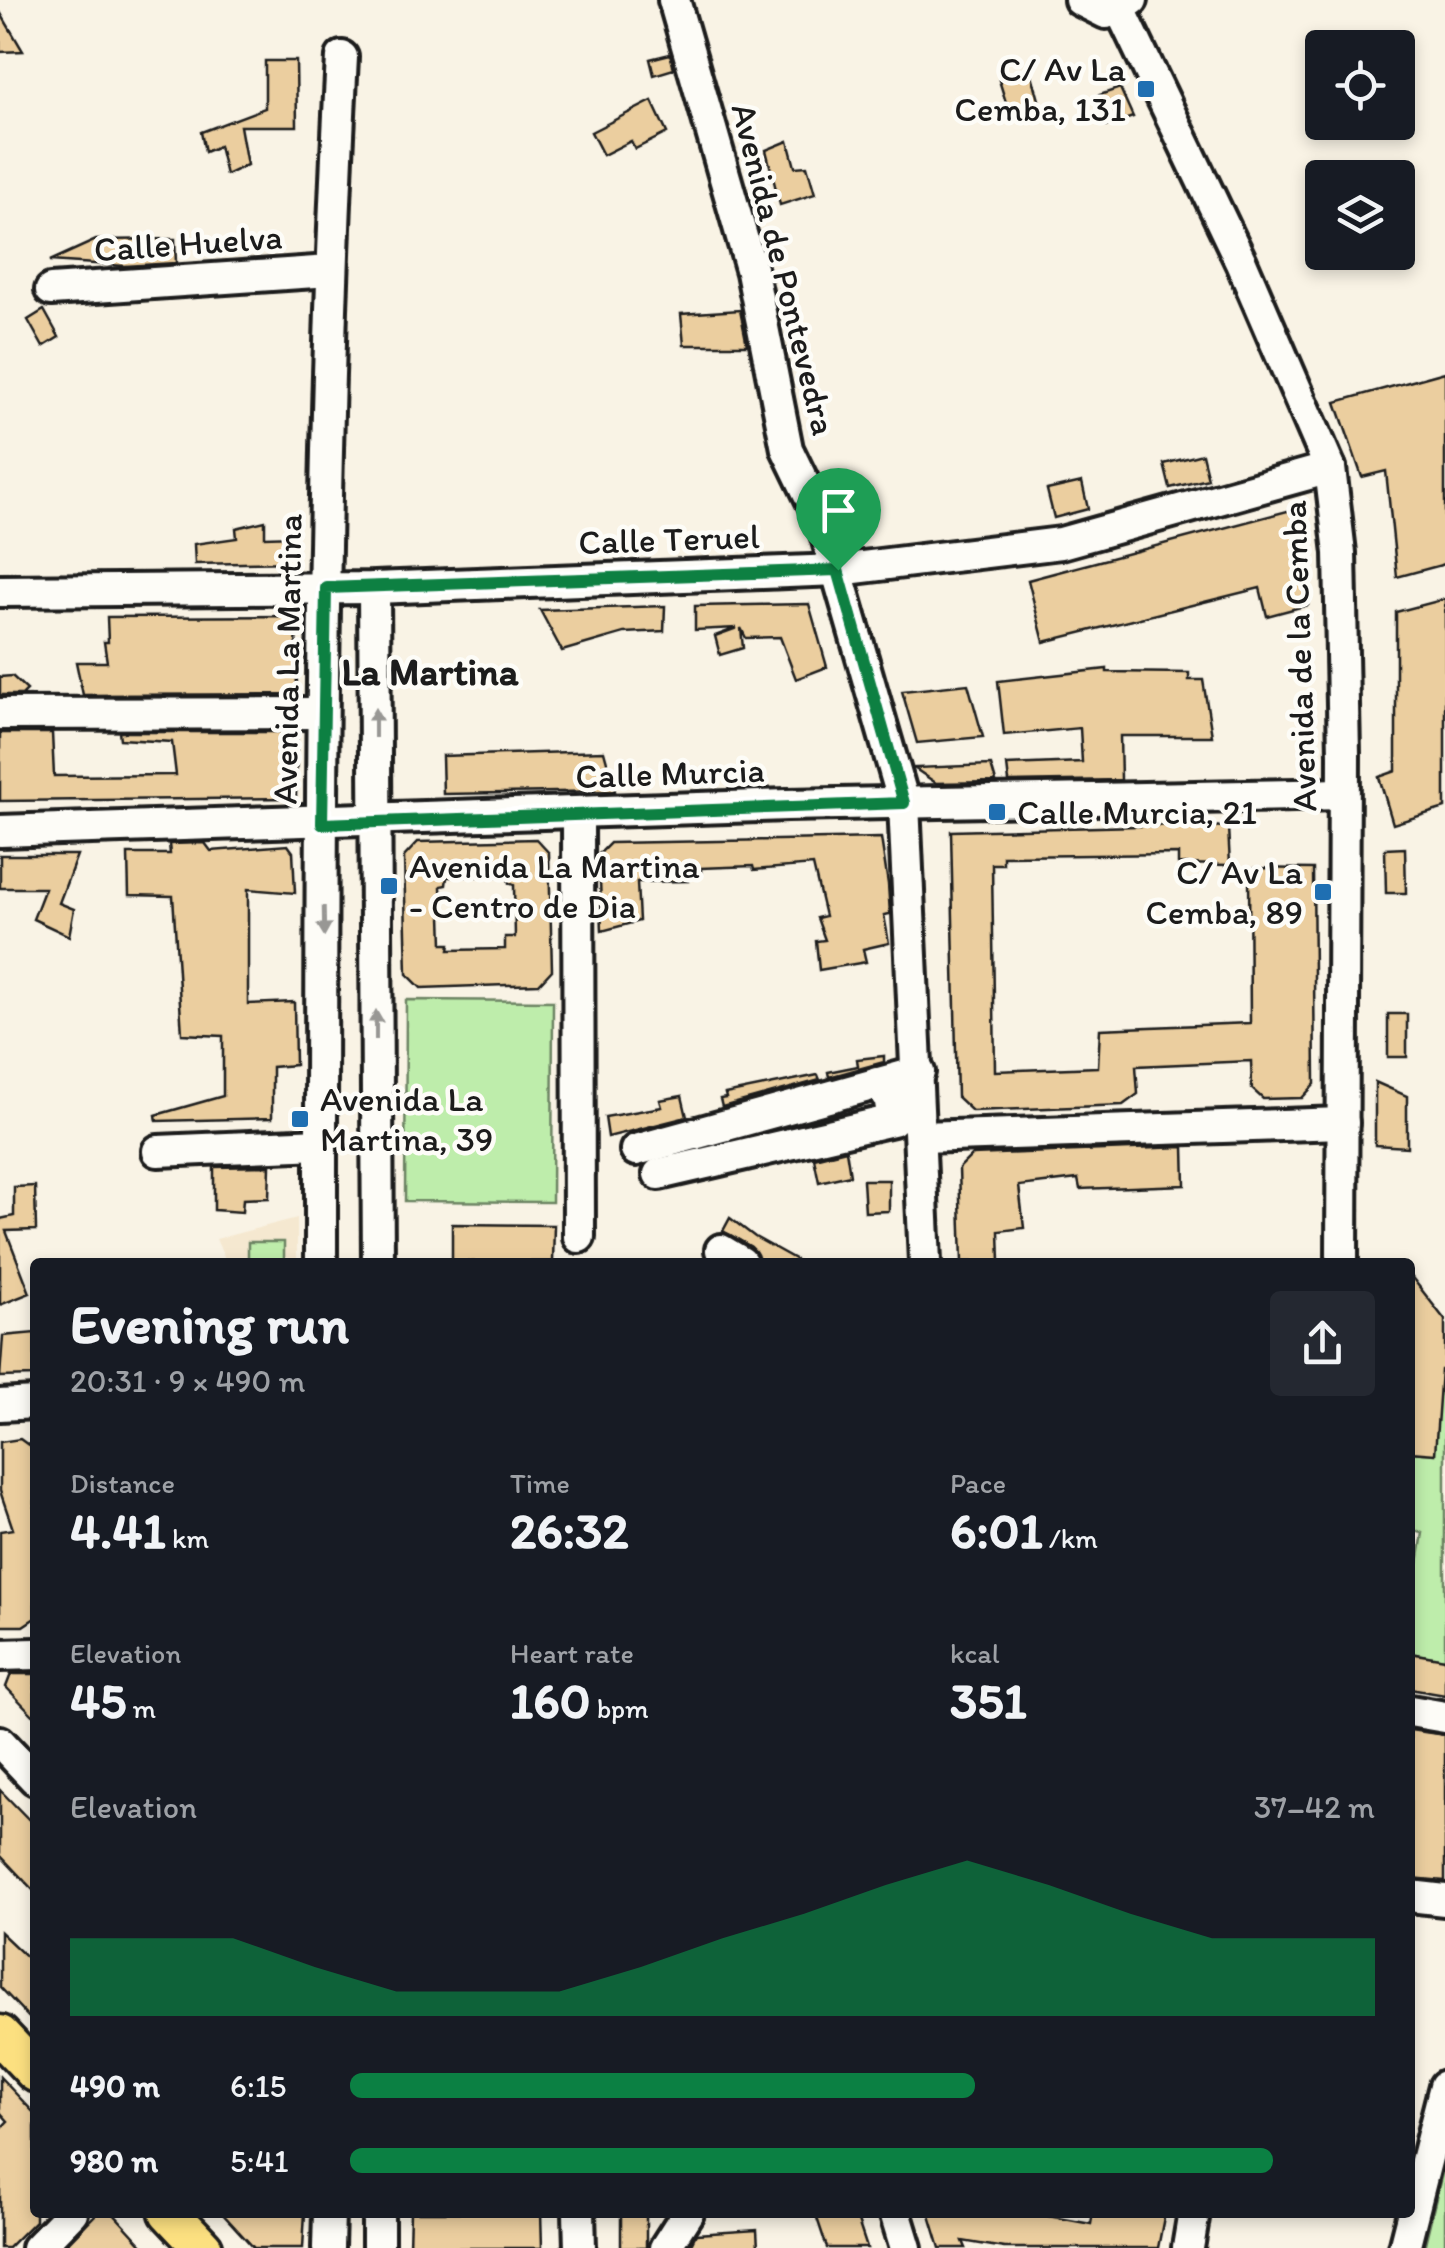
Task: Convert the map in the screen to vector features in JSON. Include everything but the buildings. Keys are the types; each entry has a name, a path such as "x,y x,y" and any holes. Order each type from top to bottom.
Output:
{"main road":[{"path":"0,2035 30,2067"},
{"path":"175,2218 203,2248"}],"street":[{"name":"Avenida de Pontevedra","path":"674,0 752,272 787,448 813,496 838,570 904,803 925,1258"},
{"path":"1080,0 1092,10 1126,5"},
{"name":"Avenida de la Cemba","path":"1126,5 1330,468 1340,552 1342,1258"},
{"name":"Avenida La Martina","path":"321,1258 322,714 330,271 342,57"},
{"name":"Calle Huelva","path":"50,290 330,271"},
{"name":"Calle Teruel","path":"0,591 374,588 838,570 1061,542 1330,468"},
{"path":"374,588 378,1258"},
{"path":"0,714 322,714"},
{"name":"Calle Murcia","path":"0,831 904,803 1342,794"},
{"path":"578,814 579,1237"},
{"path":"636,1150 919,1072"},
{"path":"659,1174 893,1120 889,1096 877,1083"},
{"path":"921,1138 1343,1123"},
{"path":"158,1151 321,1144"},
{"path":"0,1406 30,1403"},
{"path":"0,1655 30,1654"},
{"path":"1415,1712 1445,1717"},
{"path":"0,1742 30,1774"},
{"path":"1415,1897 1445,1900"},
{"path":"1415,2205 1445,2086"},
{"path":"37,2248 66,2218"},
{"path":"328,2248 329,2218"},
{"path":"378,2218 378,2248"},
{"path":"579,2218 580,2248"},
{"path":"664,2248 684,2218"},
{"path":"897,2218 906,2248"},
{"path":"1188,2248 1193,2218"},
{"path":"1404,2248 1412,2218"}],"shaded area":[{"path":"297,1218 297,1258 224,1258 216,1239"}],"green space":[{"path":"406,1000 553,1001 552,1202 405,1201"},
{"path":"248,1242 284,1242 284,1258 248,1258"},
{"path":"1445,1370 1445,1659 1415,1654 1415,1582 1423,1533 1415,1531 1415,1452 1435,1454 1432,1371"},
{"path":"1445,2161 1445,2248 1424,2248"}],"place":[{"name":"C/ Av La Cemba, 131","path":"1146,89"},
{"name":"Calle Murcia, 21","path":"997,812"},
{"name":"Avenida La Martina - Centro de Dia","path":"389,886"},
{"name":"C/ Av La Cemba, 89","path":"1323,892"},
{"name":"Avenida La Martina, 39","path":"300,1119"}],"district":[{"name":"La Martina","path":"430,672"}],"route":[{"path":"838,570 904,803 322,824 326,588 838,570"}]}
